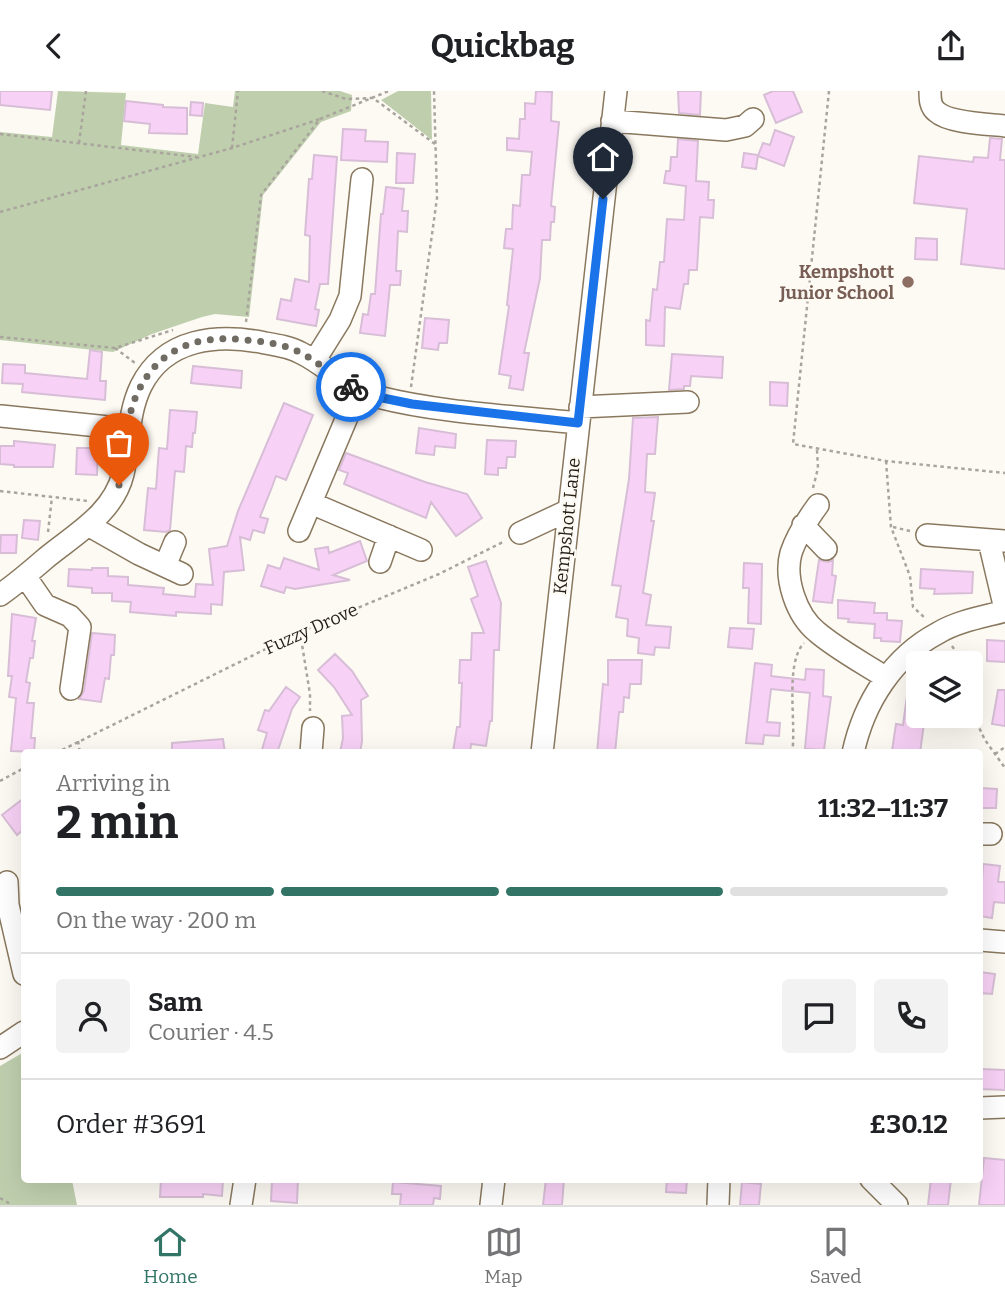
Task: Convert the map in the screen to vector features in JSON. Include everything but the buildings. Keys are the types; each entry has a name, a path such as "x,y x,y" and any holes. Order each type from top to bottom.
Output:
{"street":[{"name":"Kempshott Lane","path":"542,749 615,91"},
{"path":"930,91 931,106 937,113 951,118 1005,126"},
{"path":"612,121 726,130 745,126 752,119"},
{"path":"315,361 348,304 362,179"},
{"path":"0,595 88,525 109,503 122,476 128,429 136,398 149,373 172,352 191,343 213,338 244,339 286,347 315,361 358,391 412,404 579,415 688,402"},
{"path":"299,531 358,391"},
{"path":"1,416 128,429"},
{"path":"311,503 421,550"},
{"path":"818,505 803,525 790,555 790,583 797,606 815,631 885,677"},
{"path":"520,533 569,510"},
{"path":"88,525 174,570 176,542"},
{"path":"803,525 826,549"},
{"path":"854,749 856,738 885,677 907,652 940,632 1005,610 997,541 927,535"},
{"path":"380,562 389,537"},
{"path":"25,576 45,604 70,617 80,627 71,689"},
{"path":"311,749 313,728"},
{"path":"7,882 4,905 21,964"},
{"path":"983,940 1005,942"},
{"path":"0,1048 21,1033"},
{"path":"983,1108 1005,1107"},
{"path":"241,1205 245,1183"},
{"path":"491,1205 494,1183"},
{"path":"718,1205 719,1183"},
{"path":"874,1192 897,1205"}],"path":[{"path":"79,143 86,91"},
{"path":"232,148 237,91"},
{"path":"322,91 346,99 373,98 436,145"},
{"path":"0,212 232,148 320,119 389,91"},
{"path":"411,387 437,198 434,91"},
{"path":"829,91 793,444 886,461 1005,473"},
{"path":"244,339 261,195 320,119"},
{"path":"0,134 199,157"},
{"path":"0,337 115,348 175,329"},
{"path":"115,348 149,373"},
{"path":"817,450 818,468 812,495 818,505"},
{"path":"886,461 891,527 910,576 913,607 956,651"},
{"path":"0,491 109,503"},
{"path":"45,559 52,497"},
{"name":"Fuzzy Drove","path":"63,749 300,632 439,574 520,533"},
{"path":"792,749 793,677 799,648 815,631"},
{"path":"300,632 310,694 306,723 313,728"},
{"path":"979,728 1005,768"},
{"path":"78,741 79,749"},
{"path":"995,754 1005,747"},
{"path":"0,780 21,770"},
{"path":"0,1198 12,1205"}],"green space":[{"path":"58,91 126,93 121,145 198,154 205,103 233,107 235,91 340,91 352,95 351,111 321,122 263,195 249,317 215,314 202,317 152,334 113,352 0,340 0,132 52,137"},
{"path":"398,91 431,91 432,140 381,100"},
{"path":"21,1054 21,1183 73,1183 77,1205 0,1205 0,1066"}],"way so far":[{"path":"119,485 124,468 130,417 136,398 155,366 182,346 202,340 226,338 286,347 315,361 351,387"}],"place":[{"name":"Kempshott Junior School","path":"908,282"}],"route":[{"path":"351,387 398,402 578,423 603,199"}]}
